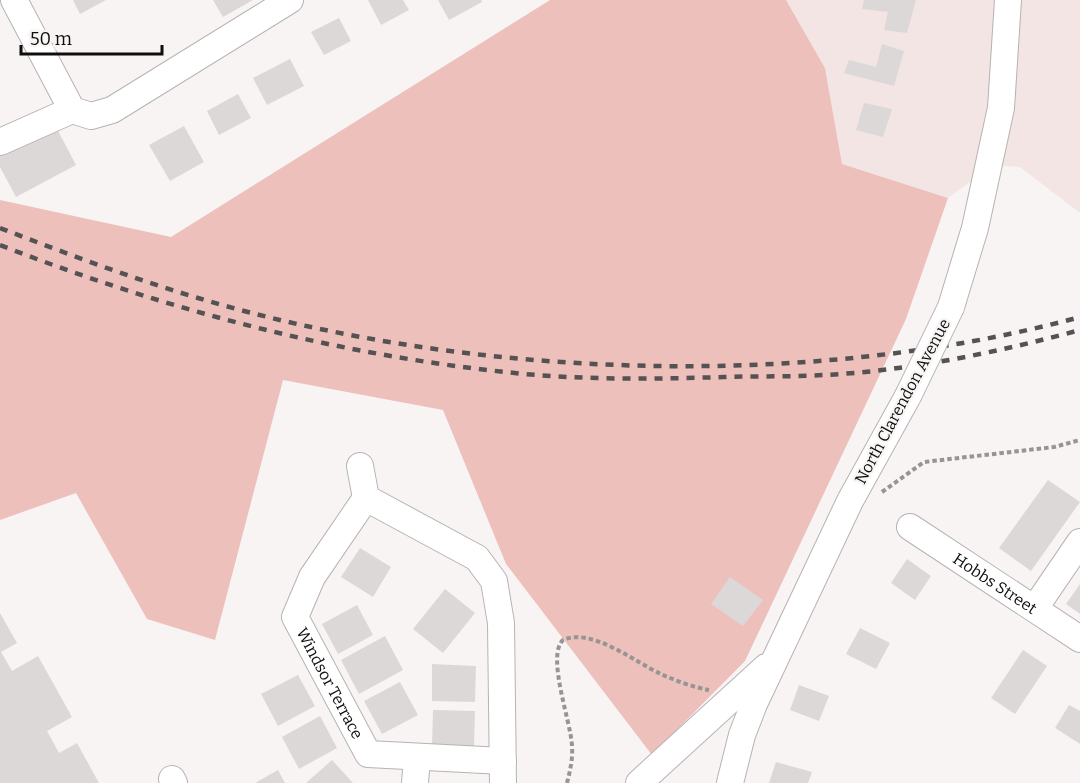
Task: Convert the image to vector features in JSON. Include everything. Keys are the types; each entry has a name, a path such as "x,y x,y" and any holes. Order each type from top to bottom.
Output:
{"street":[{"path":"14,0 72,110"},
{"path":"0,142 72,110 91,116 112,110 290,0"},
{"name":"North Clarendon Avenue","path":"730,783 742,735 777,656 850,501 908,396 951,307 975,228 1001,108 1008,0"},
{"path":"360,466 366,498"},
{"name":"Windsor Terrace","path":"366,498 477,558 494,581 501,623 503,772 417,757 368,754 295,616 312,578 366,498"},
{"name":"Hobbs Street","path":"910,527 1080,639"},
{"path":"1035,608 1080,542"},
{"path":"639,783 777,656"},
{"path":"415,783 417,757"}],"path":[{"path":"878,500 883,491 924,462 1054,447 1080,440"},
{"path":"567,783 572,746 557,651 563,640 574,637 592,639 659,673 714,691"}],"shaded area":[{"path":"550,0 786,0 825,68 842,164 948,198 906,319 745,661 652,755 506,564 443,410 283,380 215,640 147,619 76,493 0,520 0,200 171,237"},
{"path":"786,0 1080,0 1080,213 1020,167 993,165 948,198 842,164 825,68"}],"building":[{"path":"73,0 106,0 80,14"},
{"path":"213,0 253,0 223,17"},
{"path":"368,0 403,0 409,10 381,25"},
{"path":"438,0 481,0 482,2 449,20"},
{"path":"864,0 916,0 907,33 884,30 888,12 862,9"},
{"path":"339,18 351,41 324,55 311,32"},
{"path":"882,44 904,51 894,86 844,73 849,60 876,67"},
{"path":"290,59 304,86 267,105 253,78"},
{"path":"238,94 251,118 219,135 207,111"},
{"path":"864,103 892,109 883,137 856,130"},
{"path":"184,126 204,162 170,181 149,145"},
{"path":"56,127 76,165 16,197 0,167 0,156"},
{"path":"1048,480 1080,502 1031,571 999,548"},
{"path":"360,548 391,567 373,597 341,577"},
{"path":"907,559 931,576 915,600 891,583"},
{"path":"730,577 763,600 743,626 711,604"},
{"path":"1080,584 1080,614 1066,604"},
{"path":"445,589 475,613 443,653 413,629"},
{"path":"357,605 373,635 338,654 322,624"},
{"path":"0,613 17,643 1,652 12,671 38,656 72,717 47,731 59,753 77,743 99,783 0,783"},
{"path":"860,628 890,643 876,669 846,654"},
{"path":"385,636 403,670 359,694 341,660"},
{"path":"1023,650 1047,666 1015,714 991,698"},
{"path":"432,664 476,666 475,702 432,701"},
{"path":"298,675 315,706 278,726 261,694"},
{"path":"400,682 418,715 382,734 364,701"},
{"path":"799,685 829,696 819,721 790,710"},
{"path":"1069,705 1080,711 1080,744 1055,728"},
{"path":"433,710 475,711 474,747 432,746"},
{"path":"320,716 337,748 299,769 282,737"},
{"path":"332,760 353,783 306,783"},
{"path":"776,762 812,772 808,783 769,783"},
{"path":"278,770 285,783 255,783"}],"railway":[{"path":"0,228 173,290 302,325 411,346 524,359 638,366 753,365 865,357 975,341 1080,317"},
{"path":"0,245 128,291 258,328 390,356 525,374 649,379 856,373 953,359 1080,330"}]}
